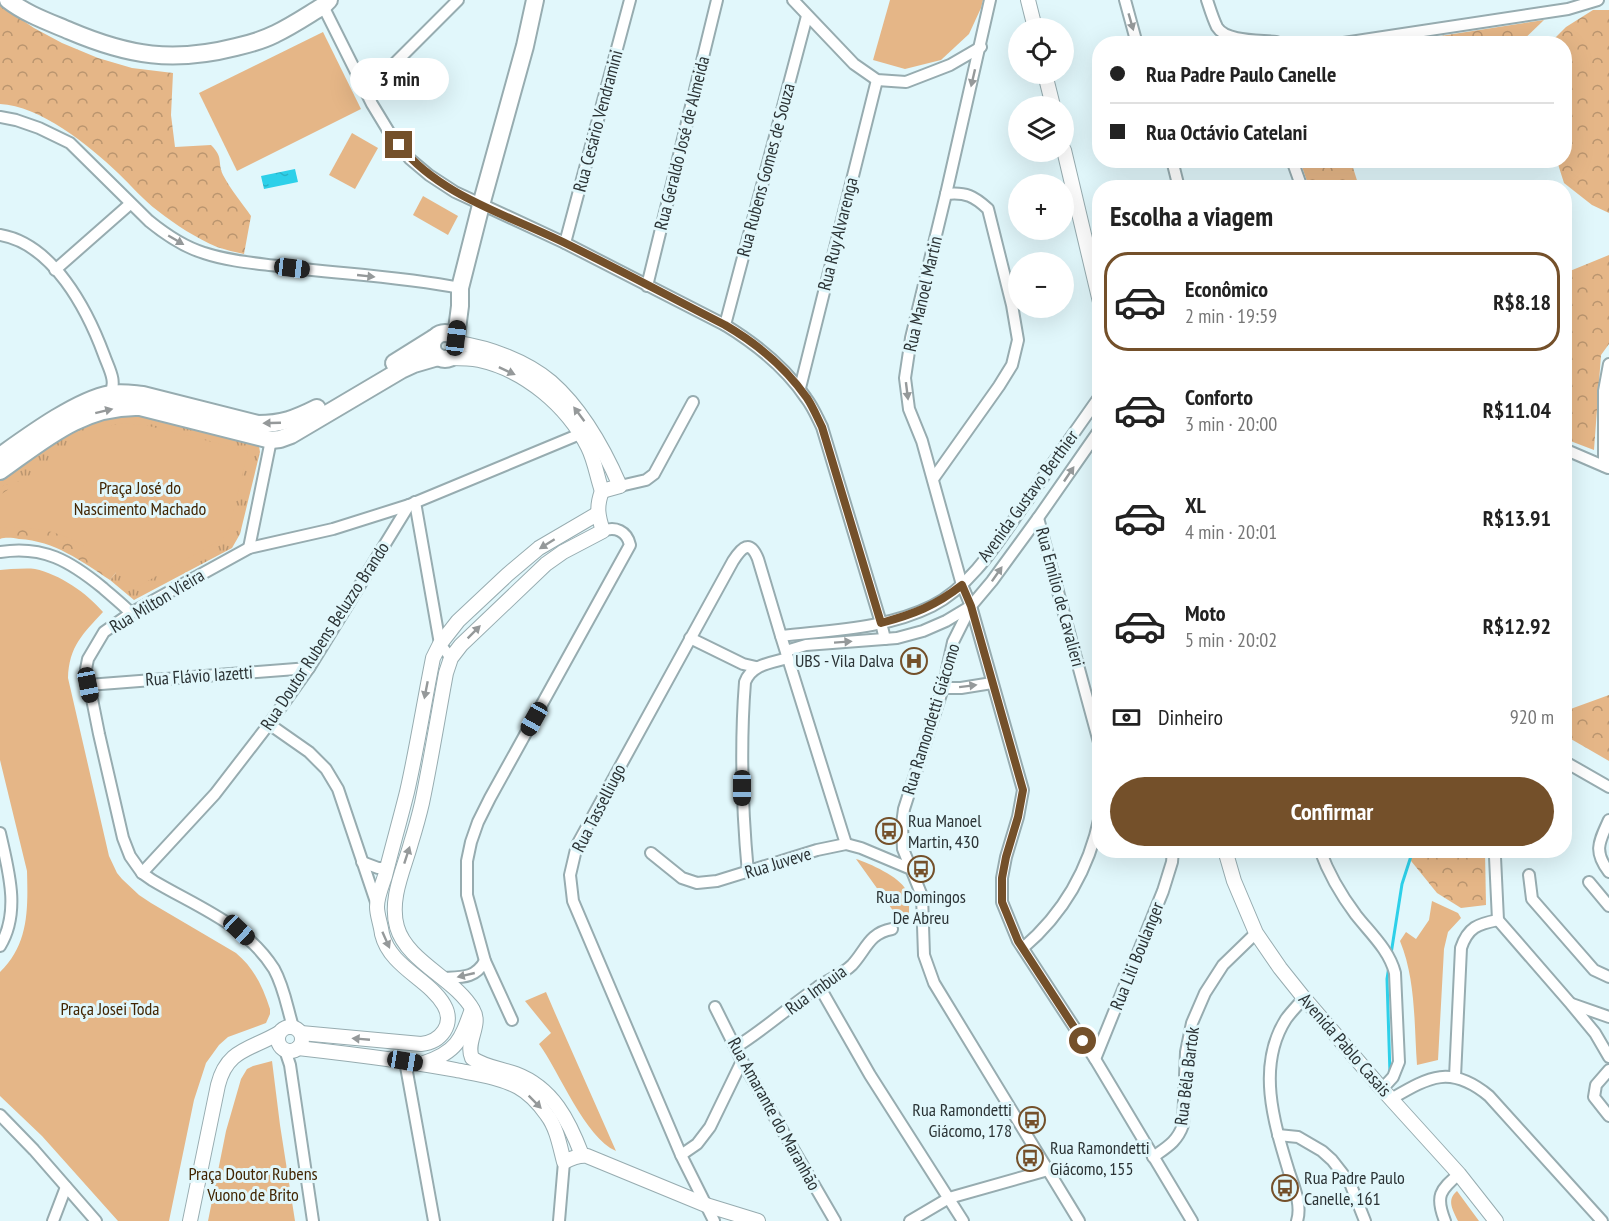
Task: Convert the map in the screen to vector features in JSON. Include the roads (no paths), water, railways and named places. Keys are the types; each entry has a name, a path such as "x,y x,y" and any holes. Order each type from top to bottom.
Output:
{"main road":[{"path":"8,0 39,17 125,51 179,56 213,53 274,35 326,3"},
{"path":"0,471 69,424 104,410 125,407 140,407 271,440 280,439 291,435 447,344 460,306 460,290 525,46 535,0"},
{"path":"0,456 77,406 110,394 143,395 258,424 285,422 447,344"}],"street":[{"path":"367,91 458,0"},
{"name":"Rua Cesário Vendramini","path":"565,243 630,0"},
{"name":"Rua Geraldo José de Almeida","path":"647,286 717,0"},
{"path":"793,0 854,64 877,80 906,82 950,65 981,47"},
{"name":"Rua Manoel Martin","path":"990,0 981,47 911,338 905,378 909,409 922,441 1023,790 1002,878 1002,902 1018,941 1095,1059 1192,1221"},
{"path":"1028,0 1032,18"},
{"path":"1125,0 1135,36"},
{"path":"1207,0 1217,27 1228,36"},
{"path":"1387,36 1568,9 1598,0"},
{"path":"326,3 389,132 410,159 447,186 481,205 565,243 725,325 766,355 800,388 822,427 885,639"},
{"name":"Rua Rubens Gomes de Souza","path":"725,325 807,16"},
{"name":"Rua Ruy Alvarenga","path":"800,388 877,80"},
{"path":"0,117 39,128 70,143 130,204 163,232 203,253 245,262 434,283 460,290"},
{"path":"1067,162 1092,268"},
{"path":"933,479 1008,372 1018,340 1012,305 988,209 977,199 961,192 946,194"},
{"path":"56,270 130,204"},
{"path":"0,235 13,238 39,254 73,291 96,334 114,381 110,394"},
{"path":"447,344 524,379 550,398 566,415 580,434 596,468 602,491 597,514 603,531"},
{"path":"447,344 502,355 528,367 551,382 582,417 610,463 620,486"},
{"path":"1572,452 1606,467 1604,391 1609,364"},
{"path":"602,491 646,480 654,474 693,402"},
{"name":"Avenida Gustavo Berthier","path":"781,636 857,628 907,616 933,606 962,585 996,544 1092,407"},
{"name":"Rua Milton Vieira","path":"313,1221 290,1065 287,1037 288,1006 274,970 259,949 239,930 142,873 130,856 110,786 88,685 86,669 88,659 104,632 131,613 249,548 333,530 412,504 580,434"},
{"path":"249,548 271,440"},
{"name":"Avenida Gustavo Berthier","path":"756,667 806,645 897,638 923,631 971,606 992,581 1092,440"},
{"path":"596,468 610,463"},
{"path":"412,504 440,644 451,658"},
{"name":"Rua Doutor Rubens Beluzzo Brando","path":"142,873 216,794 269,724 309,668 412,504"},
{"path":"377,906 414,758 433,658 440,644 459,621 539,548 597,514"},
{"name":"Rua Emílio de Cavalieri","path":"1038,518 1092,717"},
{"path":"512,1020 485,961 467,895 467,861 478,822 490,798 630,545 629,540 614,529 603,531 546,564 484,621 451,658 446,673 422,802 396,894 396,921 402,939 419,959 472,1007 476,1018 470,1048 472,1058 518,1075 542,1089 566,1117 582,1155"},
{"name":"Rua Tasselliugo","path":"714,1221 681,1155 573,901 570,875 577,845 733,561 740,550 746,546 755,551 759,559 781,636"},
{"path":"0,552 23,549 60,558 92,578 131,613"},
{"name":"Rua Ramondetti Giácomo","path":"971,606 953,642 943,688 904,809 903,849 922,896 924,956 934,984 1079,1221"},
{"path":"781,636 846,844 910,869"},
{"path":"690,638 743,664 756,667"},
{"path":"748,873 742,809 743,708 745,682 748,674 756,667"},
{"name":"Rua Flávio Iazetti","path":"88,685 309,668"},
{"path":"943,688 961,688 992,683"},
{"path":"190,1221 220,1077 234,1056 287,1037 430,1043 436,1040 446,1028 444,1004 401,964 384,940 377,906 338,789 326,769 309,752 269,724"},
{"path":"1572,766 1609,787"},
{"path":"1609,820 1599,848 1602,862 1609,872"},
{"path":"0,833 10,874 11,897 8,930 0,946"},
{"name":"Rua Juveve","path":"651,853 682,878 697,883 717,881 748,873 817,850 846,844"},
{"path":"1023,948 1036,937 1066,901 1082,873 1092,847"},
{"name":"Rua Lili Boulanger","path":"1095,1059 1163,891 1172,858"},
{"name":"Avenida Pablo Casais","path":"1227,858 1234,881 1256,933 1280,968 1386,1094 1459,1174 1496,1221"},
{"path":"1323,858 1338,890 1385,950 1395,973 1399,1062 1386,1094"},
{"path":"1495,858 1498,920 1571,1004 1609,1057"},
{"path":"362,862 378,868 387,868"},
{"path":"1529,875 1532,899 1594,970 1609,977"},
{"path":"1589,882 1609,906"},
{"path":"1455,1077 1461,948 1470,930 1484,922 1498,920"},
{"name":"Rua Imbuia","path":"736,1047 756,1035 819,986 843,973 871,939 882,931 892,929"},
{"name":"Rua Béla Bartok","path":"1153,1157 1172,1144 1180,1134 1183,1125 1186,1052 1192,1023 1205,993 1223,965 1256,933"},
{"path":"442,978 473,975 479,971 485,961"},
{"path":"819,986 870,1075 963,1221"},
{"path":"1297,1221 1299,1214 1297,1199 1278,1135 1269,1083 1276,1037 1287,1018 1304,998"},
{"path":"1571,1004 1609,1017"},
{"path":"447,1019 472,1007"},
{"path":"422,1064 452,1049 461,1035 472,1007"},
{"name":"Rua Amarante do Maranhão","path":"715,1007 742,1061 835,1221"},
{"path":"287,1037 485,1076 517,1087 537,1103 552,1123 564,1162 559,1221"},
{"path":"405,1061 434,1221"},
{"path":"681,1155 698,1144 710,1127 742,1061"},
{"path":"1609,1070 1596,1085 1594,1097 1609,1116"},
{"path":"1386,1094 1440,1076 1455,1077 1470,1083 1489,1096 1602,1221"},
{"path":"0,1115 96,1221"},
{"path":"552,1123 566,1117"},
{"path":"1278,1135 1298,1137 1322,1150 1350,1183 1365,1221"},
{"path":"564,1162 582,1155 594,1158 706,1205 758,1221"},
{"path":"910,1221 949,1198 1048,1170"},
{"path":"1445,1221 1439,1201 1441,1193 1445,1186 1459,1174"},
{"path":"53,1221 66,1187"}],"water":[{"path":"295,169 298,182 264,189 261,176"}],"waterway":[{"path":"1391,954 1402,884 1410,858"},
{"path":"1389,966 1387,979 1390,1074"}],"place":[{"name":"UBS - Vila Dalva","path":"914,661"},
{"name":"Rua Manoel Martin, 430","path":"889,831"},
{"name":"Rua Domingos De Abreu","path":"921,869"},
{"name":"Rua Ramondetti Giácomo, 178","path":"1032,1120"},
{"name":"Rua Ramondetti Giácomo, 155","path":"1030,1158"},
{"name":"Rua Padre Paulo Canelle, 161","path":"1285,1188"}],"park label":[{"name":"Praça José do Nascimento Machado","path":"140,498"},
{"name":"Praça Josei Toda","path":"110,1009"},
{"name":"Praça Doutor Rubens Vuono de Brito","path":"253,1184"}]}
